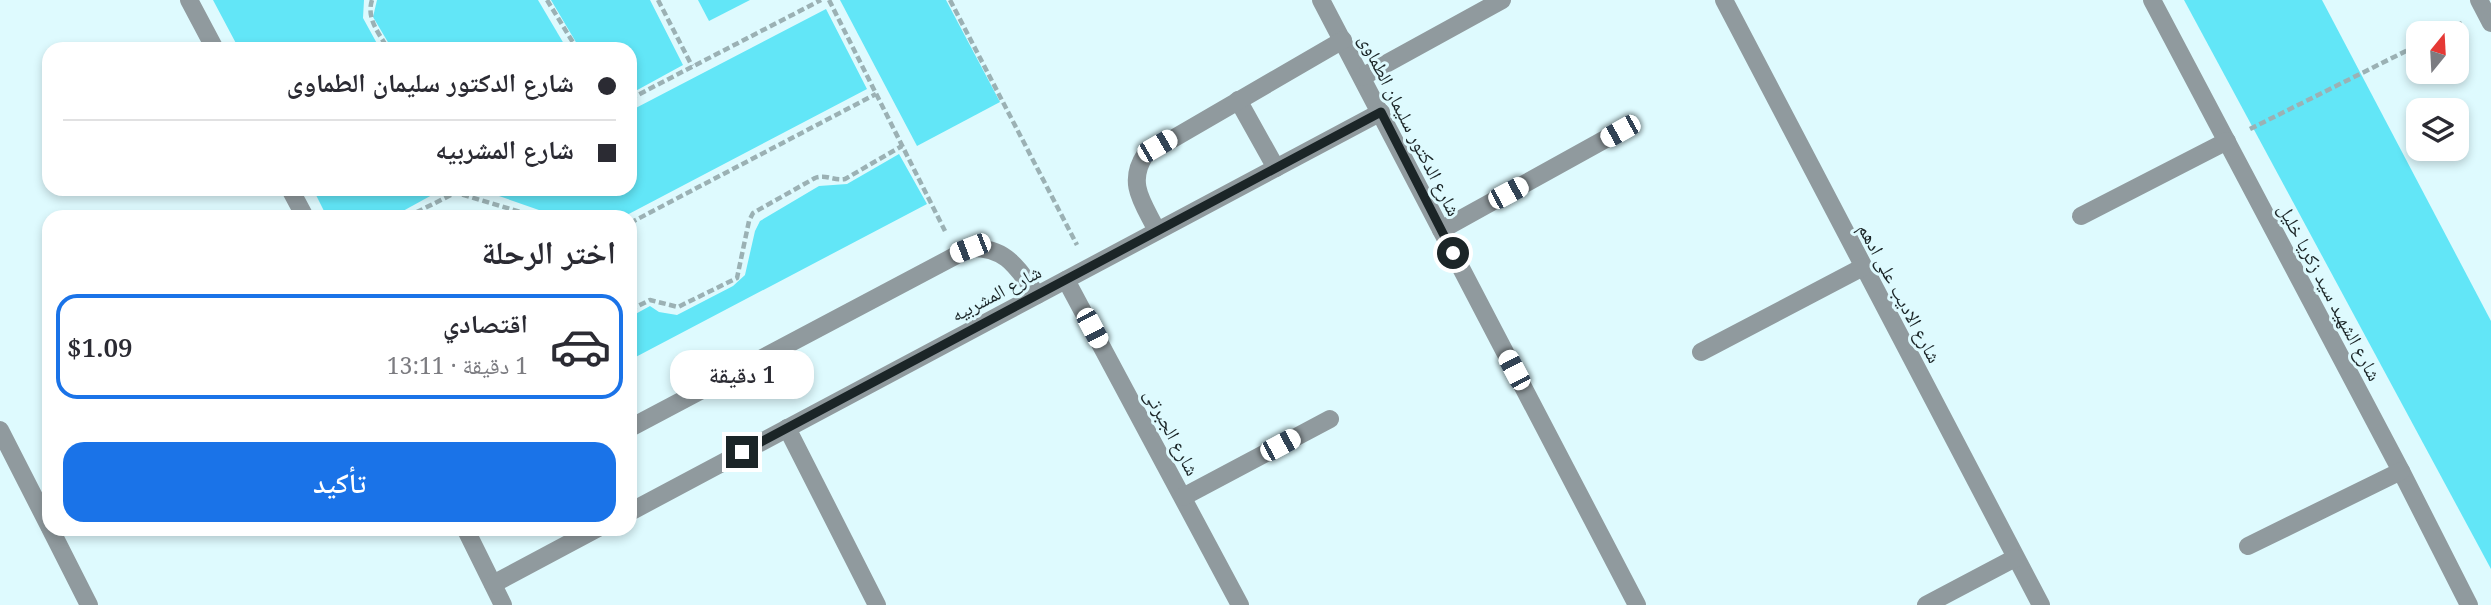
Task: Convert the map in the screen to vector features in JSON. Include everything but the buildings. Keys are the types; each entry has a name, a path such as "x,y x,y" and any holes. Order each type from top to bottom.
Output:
{"street":[{"path":"189,0 211,42"},
{"name":"شارع الدكتور سليمان الطماوى","path":"1321,0 1637,605"},
{"path":"1363,77 1502,0"},
{"name":"شارع الاديب على ادهم","path":"1724,0 2040,605"},
{"name":"شارع الشهيد سيد زكريا خليل","path":"2152,0 2469,605"},
{"path":"2479,0 2491,23"},
{"path":"1157,231 1135,181 1137,167 1145,155 1343,40"},
{"path":"1238,100 1276,168"},
{"name":"شارع المشربيه","path":"637,508 1381,112"},
{"path":"1441,230 1620,131"},
{"path":"2081,216 2227,141"},
{"path":"637,424 956,253 970,248 985,247 1011,260 1037,295"},
{"path":"1700,352 1863,267"},
{"name":"شارع الجبرتى","path":"1066,280 1240,605"},
{"path":"1183,497 1329,419"},
{"path":"787,428 877,605"},
{"path":"0,430 42,511"},
{"path":"2248,546 2401,471"},
{"path":"54,536 89,605"},
{"path":"469,536 503,605"},
{"path":"493,584 580,536"},
{"path":"1926,605 2015,558"}],"path":[{"path":"372,0 370,18 384,42"},
{"path":"547,0 573,42"},
{"path":"658,0 692,66"},
{"path":"637,95 821,0"},
{"path":"829,0 956,253"},
{"path":"950,0 1088,268"},
{"path":"2227,141 2406,51"},
{"path":"637,219 876,94"},
{"path":"637,306 650,300 678,307 732,281 740,272 749,221 753,213 815,177 845,179 902,146"},
{"path":"420,210 446,196"},
{"path":"471,196 515,210"}],"shaded area":[{"path":"213,0 364,0 363,18 376,42 235,42"},
{"path":"377,0 538,0 563,42 388,42 373,17"},
{"path":"551,0 650,0 683,65 637,90 637,42 576,42"},
{"path":"698,0 750,0 709,21"},
{"path":"840,0 946,0 1000,102 917,146"},
{"path":"2184,0 2322,0 2491,321 2491,569"},
{"path":"826,9 867,89 636,210 539,210 499,196 637,196 637,107"},
{"path":"899,154 927,204 637,356 637,313 650,306 659,312 677,315 733,286 745,275 755,231 760,221 819,186 847,184"},
{"path":"316,196 430,196 405,210 324,210"}],"route":[{"path":"742,452 1381,112 1453,253"}]}
